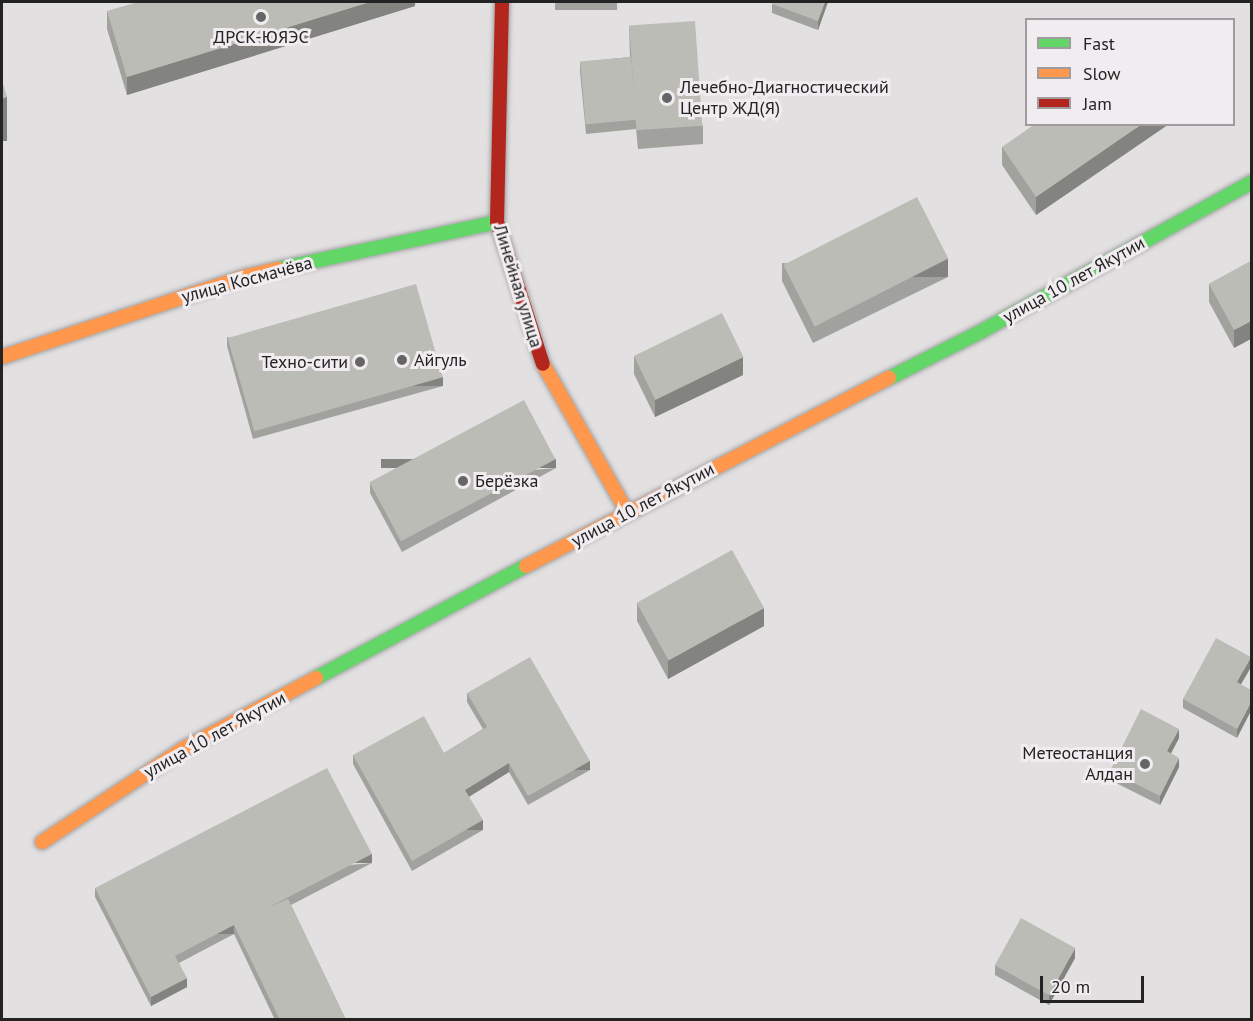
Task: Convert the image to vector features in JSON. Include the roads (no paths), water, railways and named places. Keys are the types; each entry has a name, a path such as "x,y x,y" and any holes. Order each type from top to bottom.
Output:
{"street":[{"name":"Линейная улица","path":"502,2 496,222 542,363 627,512"},
{"name":"улица 10 лет Якутии","path":"42,842 183,749 627,512 982,331 1251,182"},
{"name":"улица Космачёва","path":"2,357 247,276 496,222"}],"place":[{"name":"ДРСК-ЮЯЭС","path":"261,17"},
{"name":"Лечебно-Диагностический Центр ЖД(Я)","path":"667,98"},
{"name":"Айгуль","path":"402,360"},
{"name":"Техно-сити","path":"360,362"},
{"name":"Берёзка","path":"463,481"},
{"name":"Метеостанция Алдан","path":"1145,764"}]}
